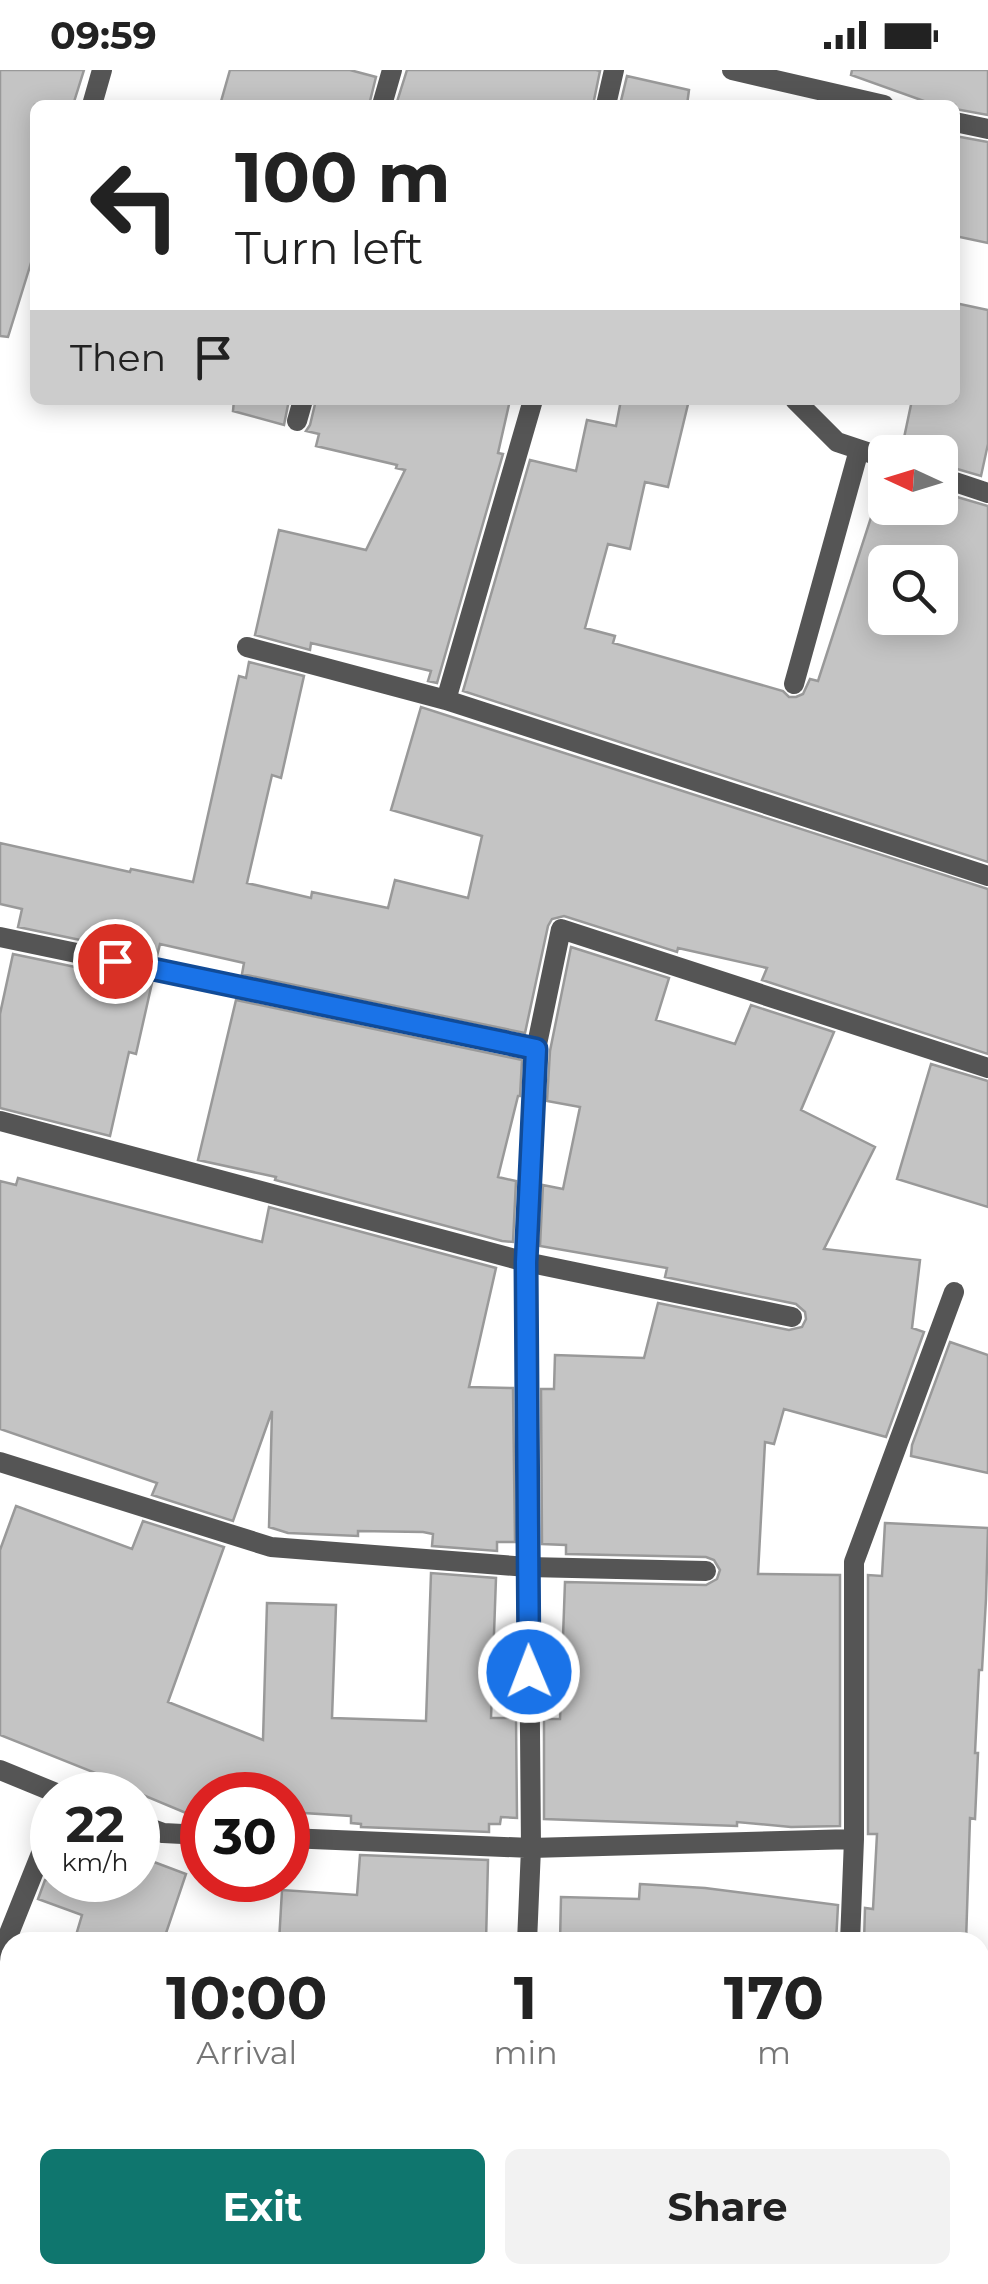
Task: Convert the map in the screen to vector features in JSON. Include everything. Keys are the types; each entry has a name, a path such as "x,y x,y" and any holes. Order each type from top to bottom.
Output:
{"street":[{"path":"93,100 102,70"},
{"path":"383,100 392,70"},
{"path":"607,100 614,70"},
{"path":"732,70 854,100"},
{"path":"960,123 988,129"},
{"path":"297,421 302,405"},
{"path":"446,700 532,405"},
{"path":"799,405 837,442 868,453"},
{"path":"794,684 859,450"},
{"path":"958,482 987,489"},
{"path":"247,646 446,700 988,876"},
{"path":"527,1932 531,1848 526,1262 536,1049 561,930 988,1068"},
{"path":"0,937 536,1049"},
{"path":"0,1121 526,1262 792,1317"},
{"path":"850,1932 854,1562 954,1292"},
{"path":"0,1462 272,1547 528,1567 706,1571"},
{"path":"0,1770 30,1782"},
{"path":"310,1839 531,1848 854,1840"},
{"path":"10,1932 30,1881"}],"building":[{"path":"0,70 84,70 75,100 30,100 30,266 8,337 0,336"},
{"path":"230,70 350,70 376,77 370,100 221,100"},
{"path":"407,70 600,71 594,100 398,100"},
{"path":"852,70 988,70 988,115 960,110 960,100 921,100 851,75"},
{"path":"627,76 689,90 688,100 621,100"},
{"path":"960,137 988,142 988,243 960,237"},
{"path":"960,304 988,310 988,444 981,476 958,469 958,435 905,435 911,405 960,405"},
{"path":"234,405 288,405 284,425 233,411"},
{"path":"315,405 509,405 498,453 503,454 437,683 428,681 431,671 311,643 310,650 255,635 279,530 366,550 405,470 316,446 319,434 306,431"},
{"path":"620,405 688,405 668,487 645,482 630,549 608,544 585,628 615,636 613,643 783,691 789,697 803,694 810,679 818,681 869,525 958,525 958,497 988,506 988,862 463,691 530,460 576,471 587,420 616,426"},
{"path":"249,662 304,676 281,778 272,775 247,883 311,898 312,892 388,908 395,880 468,898 482,836 391,810 421,707 988,889 988,1054 762,980 767,968 678,948 677,952 564,916 552,919 548,926 525,1033 242,974 244,963 160,944 157,956 18,927 22,909 0,904 0,843 193,882 239,676 246,678"},
{"path":"571,947 669,978 656,1020 735,1044 751,1005 834,1032 801,1110 875,1147 824,1249 920,1260 912,1328 924,1332 886,1437 784,1409 774,1444 765,1442 758,1574 840,1575 840,1826 544,1819 544,1719 560,1719 565,1582 706,1585 717,1579 720,1570 714,1560 706,1557 566,1554 566,1545 542,1544 541,1389 554,1389 555,1355 644,1358 658,1303 789,1330 802,1327 806,1319 805,1312 796,1304 665,1277 667,1268 540,1246 543,1185 563,1189 580,1107 547,1101 550,1051"},
{"path":"13,954 152,983 136,1054 129,1052 110,1136 0,1108 0,1014"},
{"path":"236,1000 522,1060 520,1096 498,1177 516,1181 513,1242 275,1180 276,1177 198,1160"},
{"path":"931,1064 988,1081 988,1207 897,1179"},
{"path":"18,1178 262,1242 269,1207 496,1268 469,1387 513,1388 515,1542 497,1542 497,1551 432,1546 433,1534 423,1532 358,1531 358,1536 288,1533 269,1527 272,1411 233,1521 152,1495 157,1483 0,1429 0,1181 16,1185"},
{"path":"950,1342 988,1355 988,1473 911,1456"},
{"path":"16,1506 132,1549 143,1521 224,1547 168,1702 263,1740 267,1603 336,1605 332,1718 426,1721 431,1573 496,1578 491,1718 516,1718 517,1818 501,1817 500,1824 489,1824 489,1832 361,1827 351,1823 351,1816 310,1813 310,1772 180,1772 180,1810 160,1802 160,1772 93,1772 0,1735 0,1550"},
{"path":"885,1523 988,1528 966,1932 864,1932 865,1908 873,1909 877,1834 868,1834 868,1575 882,1576"},
{"path":"360,1855 488,1860 486,1932 280,1932 281,1902 310,1902 310,1892 357,1895"},
{"path":"160,1864 180,1872 180,1892 166,1932 77,1932 82,1915 46,1902 160,1902"},
{"path":"640,1884 838,1905 837,1932 560,1932 561,1897 639,1899"}],"route":[{"path":"115,961 536,1049 526,1262 529,1672"}]}
